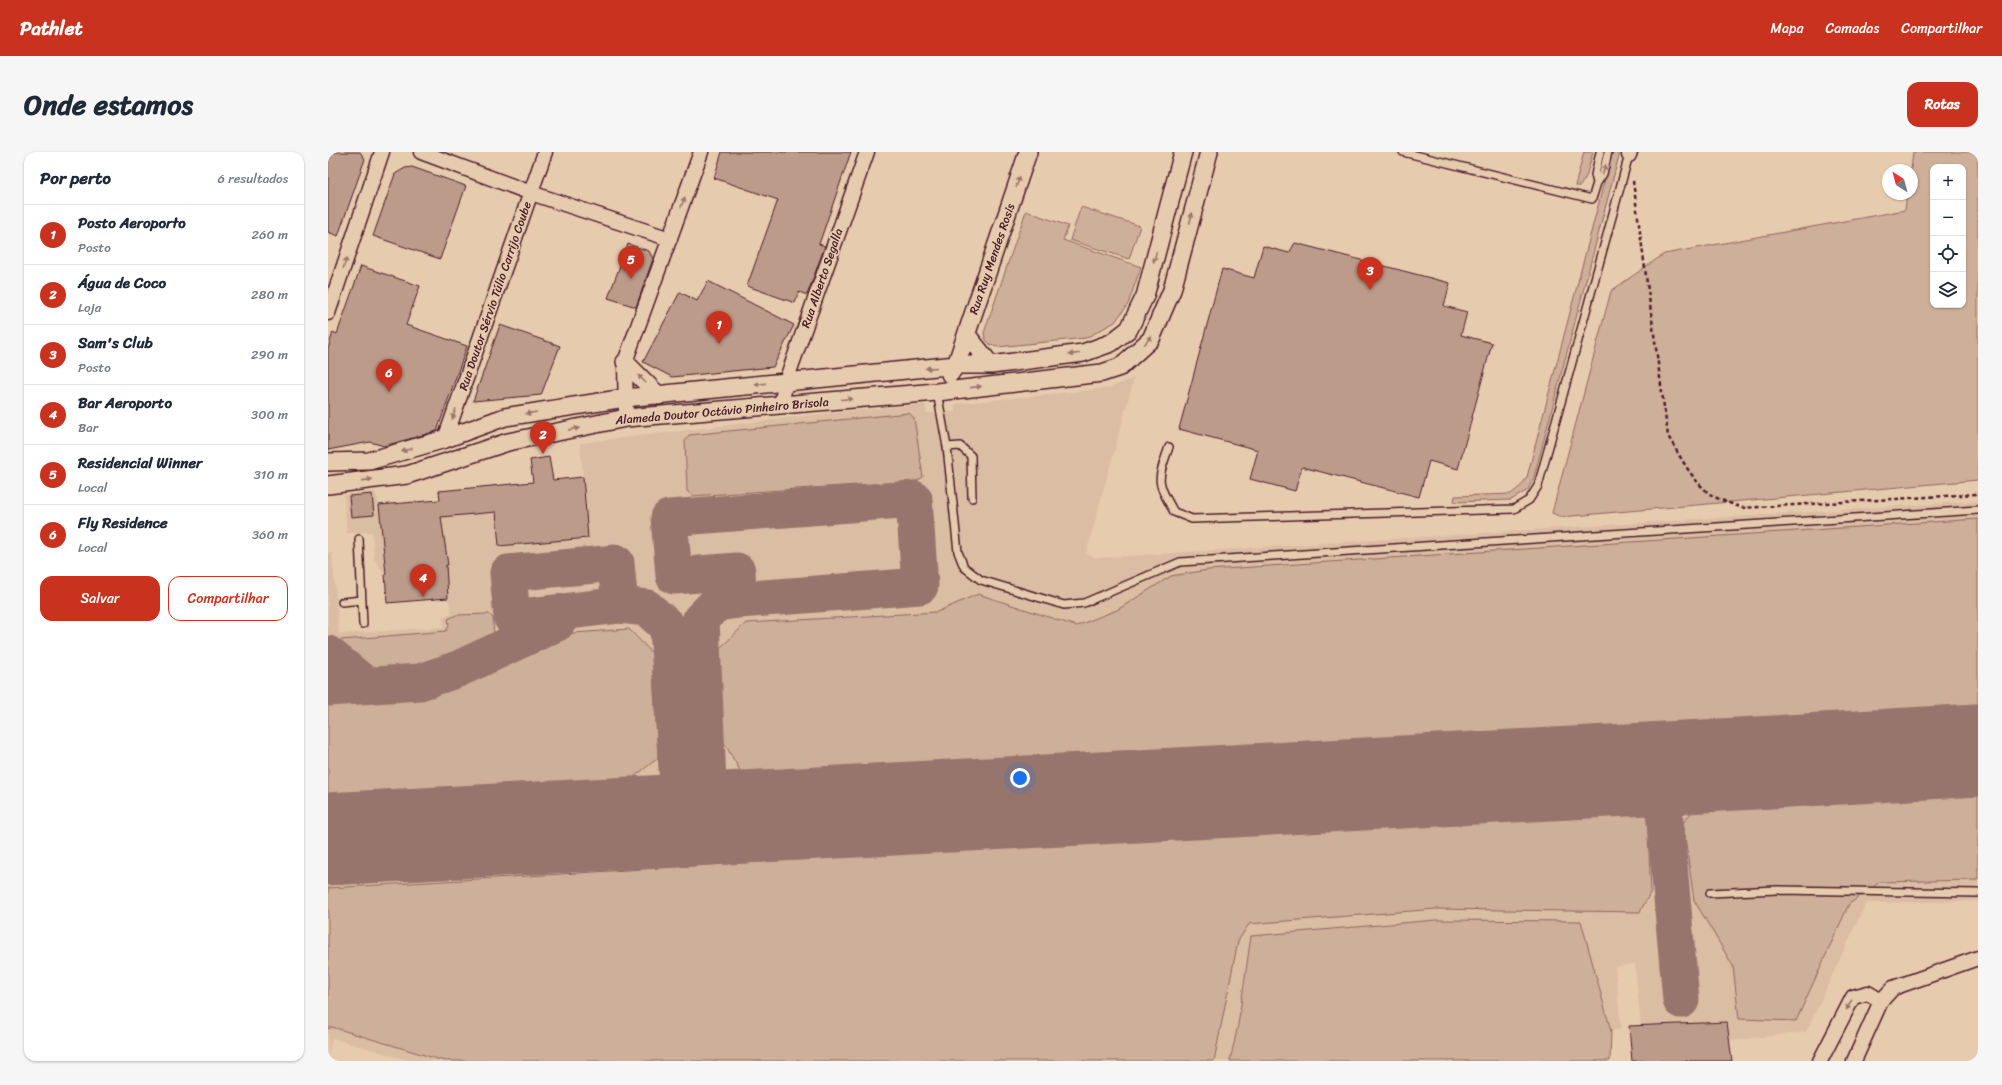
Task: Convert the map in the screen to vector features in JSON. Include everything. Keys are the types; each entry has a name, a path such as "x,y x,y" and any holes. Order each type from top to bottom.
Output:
{"street":[{"path":"328,313 382,152"},
{"path":"421,152 531,193 670,239"},
{"name":"Rua Doutor Sérvio Túlio Carrijo Coube","path":"445,439 545,152"},
{"path":"626,418 625,362 701,152"},
{"name":"Rua Alberto Segalla","path":"781,405 786,381 867,152"},
{"name":"Rua Ruy Mendes Rosis","path":"937,392 956,365 1028,152"},
{"name":"Alameda Doutor Octávio Pinheiro Brisola","path":"328,462 369,461 445,439 505,417 625,398 659,396 786,381 956,365 991,364 1083,353 1111,343 1129,329 1145,296 1183,152"},
{"name":"Alameda Doutor Octávio Pinheiro Brisola","path":"328,485 407,475 508,442 626,418 937,392 1102,373 1120,367 1151,339 1172,290 1209,152"},
{"path":"966,335 991,364"},
{"path":"625,362 659,396"},
{"path":"505,417 510,428 508,442"},
{"path":"1854,1061 1880,1001 1893,988 1978,958"},
{"path":"1820,1061 1853,997 1868,993 1880,1001"}],"lane":[{"path":"1404,152 1592,199 1597,183 1603,174 1608,152"},
{"path":"1597,183 1595,175 1600,152"},
{"path":"1169,447 1159,476 1161,488 1174,512 1192,518 1514,509 1529,500 1538,486 1630,154"},
{"path":"937,392 947,447 958,552 964,566 981,580 1064,605 1084,603 1180,562 1978,510"},
{"path":"947,447 960,446 971,456 972,498"},
{"path":"358,539 363,624"},
{"path":"342,602 362,600"},
{"path":"1710,893 1777,890 1978,893"}],"path":[{"path":"1632,179 1668,436 1681,459 1699,483 1713,496 1742,508 1978,494"}],"shaded area":[{"path":"1584,152 1593,152 1586,177 1580,186 1575,186"},
{"path":"1612,152 1620,152 1534,477 1528,490 1511,500 1454,502 1455,496 1511,494 1521,486 1527,477"},
{"path":"1913,152 1978,152 1978,480 1561,517 1552,513 1611,291 1664,254 1905,210 1906,200 1918,200 1918,164 1912,164"},
{"path":"1081,207 1140,226 1129,259 1070,240"},
{"path":"1026,211 1068,226 1063,240 1141,267 1128,304 1115,322 1086,338 997,347 988,342 984,333"},
{"path":"1134,378 1086,554 1096,558 1978,501 1978,901 1866,903 1806,1032 1728,1041 1727,1022 1641,1027 1635,964 1615,967 1621,1029 1611,1031 1580,921 1436,920 1251,936 1238,1025 1230,1061 411,1061 332,1038 328,1056 328,553 332,553 339,634 444,627 443,616 452,614 448,598 387,603 385,574 374,559 372,532 347,533 344,495 375,492 379,505 440,500 439,491 583,477 580,443 830,413 925,404 926,413 955,412 955,404 1109,388"},
{"path":"909,413 914,418 923,477 917,481 692,496 687,491 685,441 689,435"},
{"path":"1978,519 1978,707 764,784 741,772 722,739 716,652 746,623 937,612 978,594 1076,626 1117,610 1171,576 1208,570"},
{"path":"489,614 493,618 494,641 490,645 453,664 428,673 377,679 369,677 333,650 340,640 446,631 449,626 448,619 456,615"},
{"path":"629,629 652,653 658,758 625,784 328,801 328,697 430,692 560,634"},
{"path":"328,666 342,680 340,683 328,683"},
{"path":"1978,793 1978,880 1880,882 1849,904 1796,1021 1739,1019 1733,966 1694,900 1683,823 1695,808"},
{"path":"1642,809 1647,817 1651,891 1640,912 1436,909 1249,924 1238,941 1214,1061 444,1061 332,1027 328,1029 328,888"},
{"path":"1436,920 1581,921 1611,1031 1610,1061 1230,1061 1238,1025 1251,936"}],"building":[{"path":"328,152 360,152 365,159 338,236 328,232"},
{"path":"722,152 851,152 819,244 825,246 807,295 799,292 795,303 747,286 778,200 714,178"},
{"path":"412,167 466,186 440,259 373,236 395,174 405,168"},
{"path":"1295,243 1450,283 1444,306 1467,312 1461,335 1492,343 1458,469 1429,461 1419,497 1302,467 1295,491 1250,479 1258,450 1179,429 1222,269 1254,278 1263,246 1289,253"},
{"path":"628,244 649,251 653,259 636,307 608,298"},
{"path":"361,266 420,286 406,325 467,346 437,431 384,446 370,442 328,450 328,349 333,332 337,334"},
{"path":"708,281 794,325 773,367 672,377 643,362 680,292 697,301"},
{"path":"500,325 560,346 541,395 473,401"},
{"path":"549,457 553,480 583,477 588,538 499,546 496,512 441,517 448,565 446,565 448,598 387,603 386,574 379,505 440,500 439,491 533,482 530,460"},
{"path":"372,494 374,515 351,517 349,496"},
{"path":"1727,1022 1732,1061 1632,1061 1629,1026"}],"taxiway":[{"path":"914,499 920,586 739,600 737,571 674,576 669,518 914,499"},
{"path":"616,563 620,605 512,618 508,573 616,563"},
{"path":"739,600 717,603 701,619 708,783 746,818"},
{"path":"620,605 647,608 668,627 678,785 634,822"},
{"path":"328,688 420,682 458,669 557,623"},
{"path":"328,654 366,685"},
{"path":"1621,770 1664,808 1703,766"},
{"path":"1664,808 1681,1000"}],"runway":[{"path":"328,839 1978,750"}],"place":[{"name":"Residencial Winner","path":"631,279"},
{"name":"Sam's Club","path":"1370,290"},
{"name":"Posto Aeroporto","path":"719,344"},
{"name":"Fly Residence","path":"389,392"},
{"name":"Água de Coco","path":"543,454"},
{"name":"Bar Aeroporto","path":"423,597"}]}
